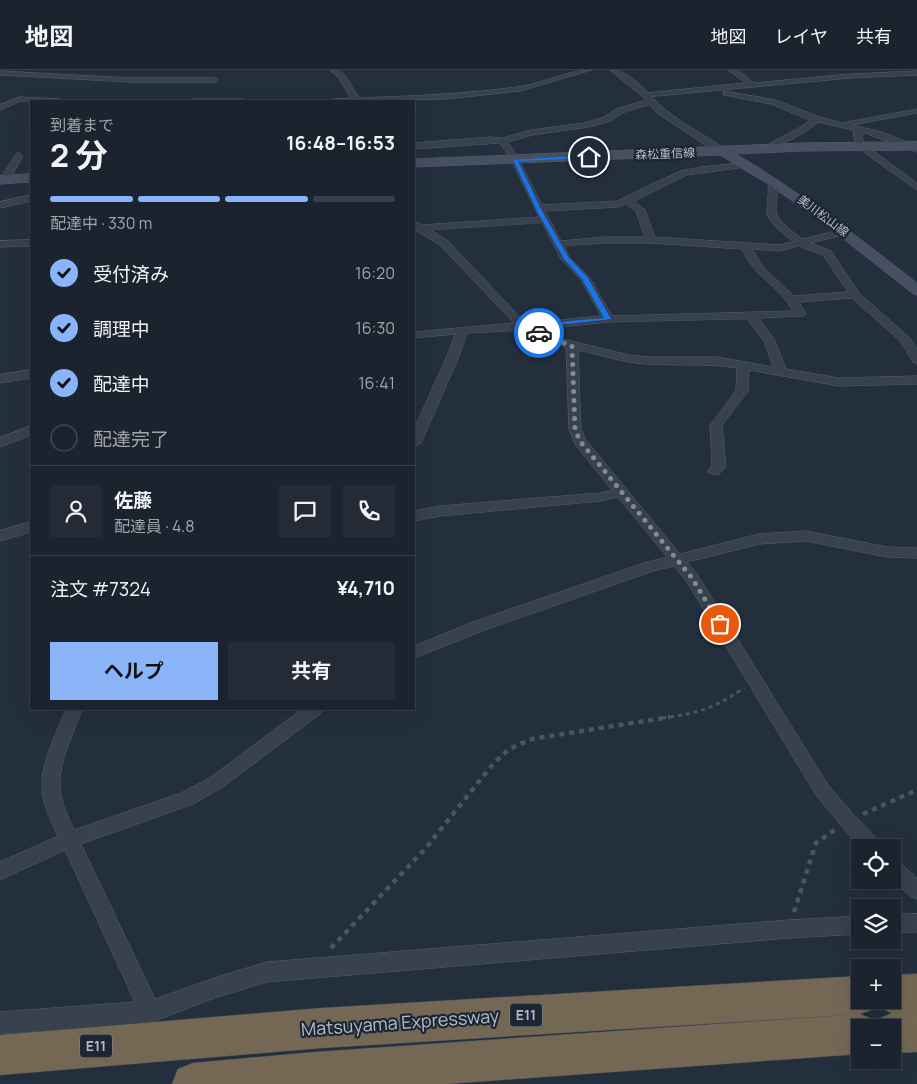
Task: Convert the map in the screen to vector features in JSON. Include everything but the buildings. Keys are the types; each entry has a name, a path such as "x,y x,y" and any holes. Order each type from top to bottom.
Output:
{"highway":[{"path":"901,994 917,993"},
{"name":"Matsuyama Expressway","path":"0,1055 322,1028 851,996"},
{"path":"901,1033 917,1032"},
{"path":"193,1084 325,1072 851,1035"}],"main road":[{"name":"森松重信線","path":"415,162 515,160 774,148 914,147"},
{"name":"美川松山線","path":"722,151 773,181 822,214 917,290"},
{"path":"2,180 30,178"}],"street":[{"path":"212,94 217,70"},
{"path":"334,70 342,77 356,100 446,97 520,89 588,70"},
{"path":"615,70 671,118 722,151"},
{"path":"733,70 753,86"},
{"path":"415,146 490,140 503,141 531,133 585,125 607,119 619,111 648,98 790,82 917,73"},
{"path":"0,74 130,80 238,100"},
{"path":"781,76 790,82"},
{"path":"707,90 773,102 816,119 878,134 914,147"},
{"path":"198,100 212,94"},
{"path":"0,108 20,99 40,100"},
{"path":"839,125 917,111"},
{"path":"904,113 917,120"},
{"path":"774,148 773,145 802,130 816,119"},
{"path":"857,129 858,144 917,187"},
{"path":"503,141 515,160 566,259 585,278 608,319"},
{"path":"2,180 19,156"},
{"path":"539,208 608,205 627,202 675,176 694,170 745,164"},
{"path":"773,181 774,199 771,210 774,220 800,243 828,253 855,295 906,340 917,360"},
{"path":"0,205 30,198"},
{"path":"627,202 640,210 651,240"},
{"path":"415,227 545,220"},
{"path":"415,227 444,244 525,326 572,346 638,360 697,360 743,365 839,382 917,380"},
{"path":"558,244 605,240 651,240 779,248 844,232"},
{"path":"0,244 30,243"},
{"path":"415,335 608,319 800,314 791,299 754,266 749,258 746,246"},
{"path":"791,299 855,295"},
{"path":"750,315 760,325 779,363 780,371"},
{"path":"415,441 454,354 462,330"},
{"path":"572,346 575,429 591,456 692,578 822,790 864,839"},
{"path":"714,470 719,467 716,425 742,391 743,365"},
{"path":"0,379 30,374"},
{"path":"0,443 30,430"},
{"path":"415,516 440,511 600,497 620,492"},
{"path":"0,536 30,527"},
{"path":"415,652 479,626 649,566 759,539 806,536 887,552 917,553"},
{"path":"74,710 51,787 53,801 132,967 150,1012"},
{"path":"0,871 70,839 187,799 217,782 313,710"},
{"path":"901,876 917,890"},
{"path":"901,924 917,923"},
{"path":"0,1022 150,1012 217,987 267,972 788,929 851,926"}],"path":[{"path":"312,969 425,849 493,764 509,749 532,739 697,713 718,705 755,680"},
{"path":"788,929 816,844 847,821 917,790"}],"way so far":[{"path":"539,333 572,346 575,429 580,441 692,578 720,624"}],"route":[{"path":"539,333 525,326 608,319 585,278 566,259 540,213 529,186 515,160 589,157"}]}
